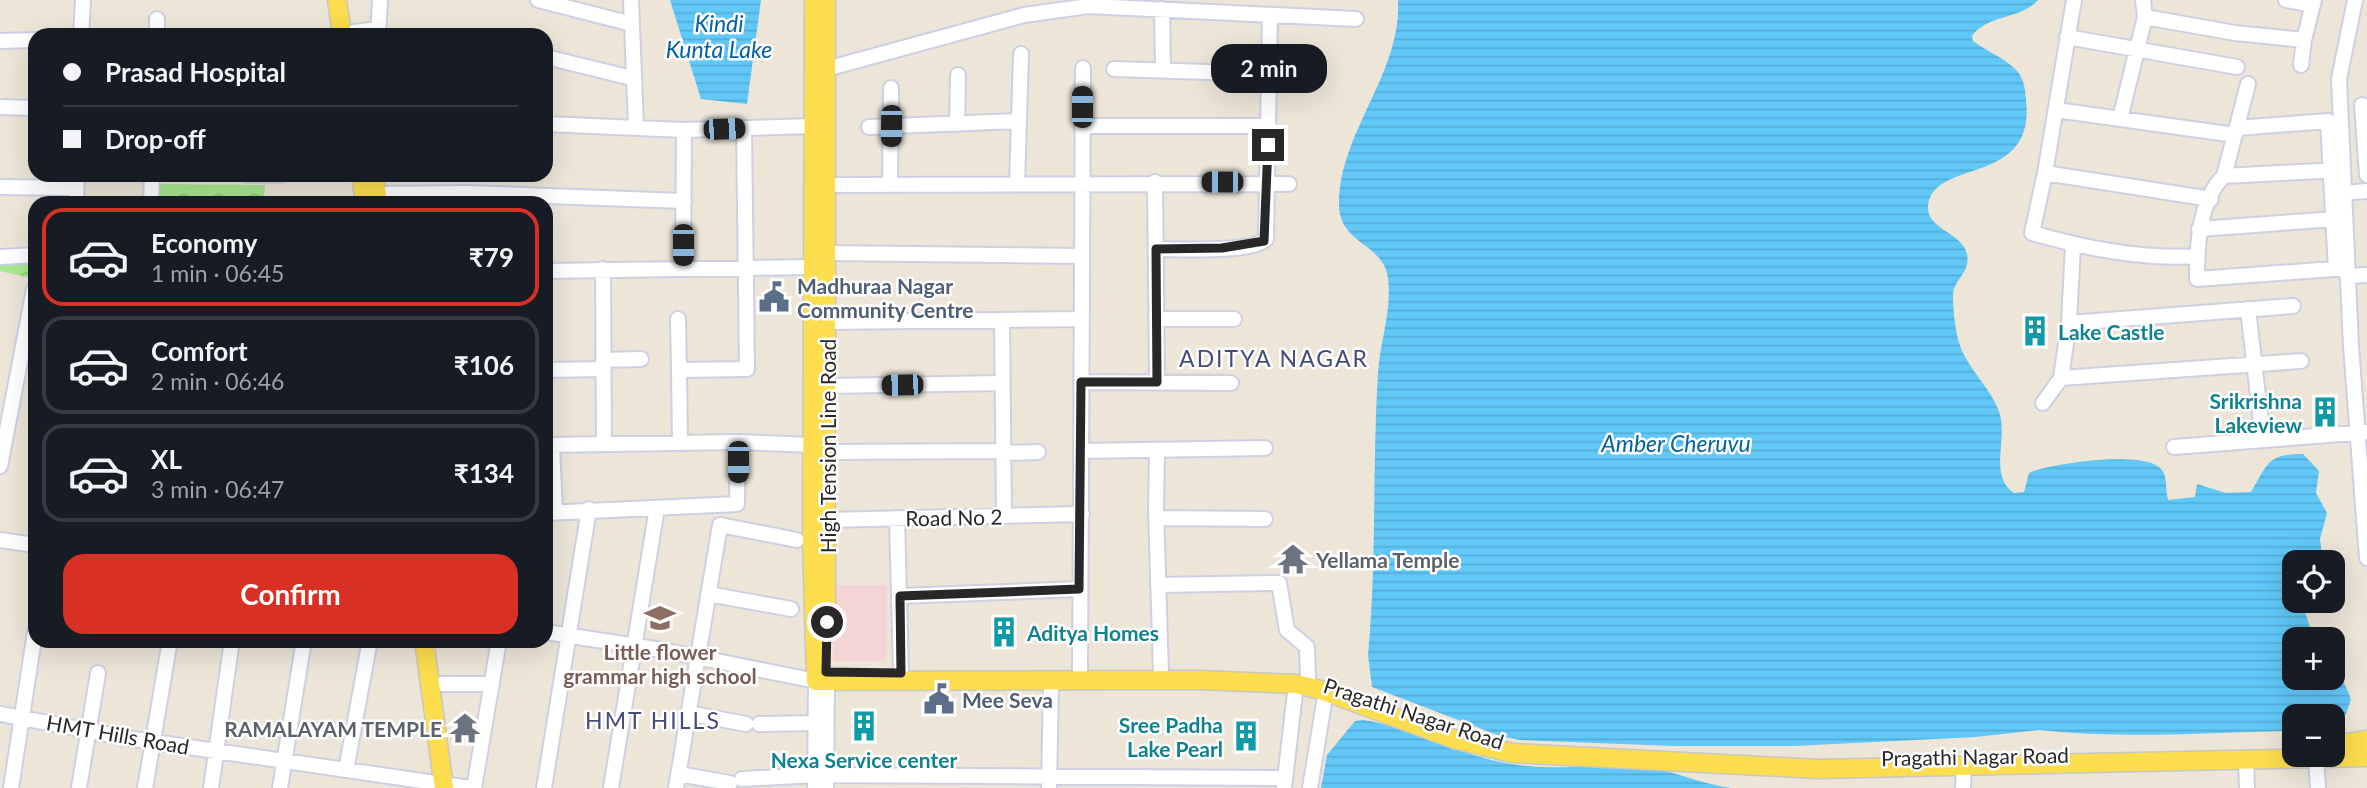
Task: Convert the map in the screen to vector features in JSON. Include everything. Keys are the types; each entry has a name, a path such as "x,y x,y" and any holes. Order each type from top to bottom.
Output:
{"main road":[{"name":"High Tension Line Road","path":"814,0 813,267 819,448 821,677"},
{"name":"High Tension Line Road","path":"821,677 827,520 819,448 826,386 827,322 826,0"},
{"path":"344,2 349,28"},
{"path":"426,648 456,787"},
{"path":"437,648 456,787"},
{"path":"821,677 901,673 1080,676 1161,674 1302,681"},
{"path":"821,677 1051,682 1219,677"},
{"name":"Pragathi Nagar Road","path":"1302,681 1454,739 1512,753 1819,769 2282,760"},
{"name":"Pragathi Nagar Road","path":"1302,681 1477,737 1521,747 1730,759 1819,760 2282,750"},
{"path":"2345,743 2367,740"},
{"name":"Pragathi Nagar Road","path":"2345,758 2367,757"}],"street":[{"path":"81,28 83,0"},
{"path":"378,28 380,0"},
{"path":"538,0 632,24"},
{"path":"631,0 636,127"},
{"path":"1293,0 1293,16"},
{"path":"2074,0 2045,173 2032,233 2073,245 2176,258 2197,256"},
{"path":"2120,119 2145,17 2143,0"},
{"path":"2286,0 2314,2 2304,40 2301,65"},
{"path":"2355,0 2339,79 2335,219 2362,432 2367,558"},
{"path":"826,69 1024,15 1089,6 1157,6 1356,19"},
{"path":"1157,6 1163,70"},
{"path":"1156,249 1222,248 1262,243 1266,237 1270,15"},
{"path":"2145,17 2235,33 2304,40"},
{"path":"157,19 157,28"},
{"path":"2067,37 2237,67"},
{"path":"0,41 28,40"},
{"path":"1017,184 1021,54"},
{"path":"553,59 632,78"},
{"path":"1080,676 1083,68"},
{"path":"1114,69 1270,74"},
{"path":"957,124 958,75"},
{"path":"2248,83 2224,176 2217,183 2199,229 2197,279 2343,271 2367,275"},
{"path":"890,185 891,88"},
{"path":"2362,105 2367,175"},
{"path":"0,107 28,108"},
{"path":"2056,110 2236,132 2328,121 2343,193 2343,271"},
{"path":"869,127 1019,121"},
{"path":"553,124 684,130 813,126"},
{"path":"1082,126 1269,126"},
{"path":"679,370 747,369 744,128"},
{"path":"683,267 684,130"},
{"path":"2224,176 2337,170"},
{"path":"2045,173 2211,199"},
{"path":"0,187 63,182"},
{"path":"827,185 1155,182 1289,184"},
{"path":"1155,182 1157,382"},
{"path":"2343,193 2367,191"},
{"path":"553,199 684,201"},
{"path":"2199,229 2335,219"},
{"path":"2043,403 2061,378 2069,323 2073,245"},
{"path":"827,253 1082,256"},
{"path":"0,257 28,255"},
{"path":"553,271 813,267"},
{"path":"603,270 604,444"},
{"path":"2069,323 2293,306"},
{"path":"2248,309 2263,439"},
{"path":"827,322 1082,318"},
{"path":"678,319 680,443"},
{"path":"1156,319 1234,320"},
{"path":"0,466 28,320"},
{"path":"1002,320 1003,515"},
{"path":"2351,346 2367,344"},
{"path":"553,369 641,359"},
{"path":"2061,378 2301,361"},
{"path":"1081,382 1231,383"},
{"path":"826,386 1003,383"},
{"path":"2174,447 2362,432"},
{"path":"553,512 737,503 738,442"},
{"path":"553,445 738,442 819,448 1038,452"},
{"path":"1081,451 1265,448"},
{"path":"1157,450 1161,674"},
{"path":"611,788 657,508"},
{"path":"544,788 589,509"},
{"name":"Road No 2","path":"827,520 1082,514"},
{"path":"897,518 901,673"},
{"path":"1157,518 1265,519"},
{"path":"797,540 720,525 677,781 1280,783 1307,647 1287,630 1279,583 1158,585"},
{"path":"0,540 28,544"},
{"path":"900,596 1079,589"},
{"path":"708,594 791,609"},
{"path":"553,633 821,677"},
{"path":"11,788 32,648"},
{"path":"145,788 155,742 169,648"},
{"path":"211,788 231,648"},
{"path":"281,788 303,648"},
{"path":"346,770 369,648"},
{"path":"456,787 492,684 498,648"},
{"path":"79,788 98,673"},
{"path":"821,677 815,723 821,781"},
{"path":"821,677 821,781"},
{"path":"1049,782 1051,682"},
{"path":"442,684 492,684"},
{"path":"1310,788 1326,691"},
{"name":"HMT Hills Road","path":"0,713 90,732 456,787"},
{"path":"688,713 752,724 815,723"},
{"path":"2246,762 2247,788"},
{"path":"1963,788 1965,766"},
{"path":"2317,767 2318,788"}],"shaded area":[{"path":"834,585 887,585 886,661 833,661"}],"green space":[{"path":"156,184 265,185 264,196 156,196"},
{"path":"28,262 28,277 0,271 0,264"}],"water":[{"name":"Kindi Kunta Lake","path":"670,0 761,0 747,104 701,99"},
{"name":"Amber Cheruvu","path":"1398,0 2038,0 2022,11 1987,24 1972,36 1973,41 2009,63 2022,78 2026,100 2025,128 2015,147 2000,159 1946,182 1934,192 1928,207 1933,221 1959,241 1967,254 1968,261 1953,291 1955,327 1964,355 1998,409 2002,431 2002,476 2014,493 2024,492 2029,473 2040,469 2097,460 2137,460 2152,463 2161,469 2165,476 2168,500 2195,497 2197,484 2226,493 2251,492 2265,468 2275,459 2291,454 2303,454 2319,471 2316,493 2327,513 2320,539 2321,550 2282,550 2282,613 2305,613 2310,627 2282,627 2282,690 2345,690 2345,685 2351,699 2346,714 2345,704 2282,704 2282,731 2131,735 2039,730 1976,737 1793,746 1674,746 1520,740 1500,736 1372,687 1368,655 1373,585 1376,408 1379,361 1389,291 1385,267 1371,250 1346,228 1339,203 1349,151 1391,52 1397,27"},
{"path":"1363,720 1398,728 1500,762 1535,767 1643,767 1731,788 1321,788 1327,755 1355,721"}],"place":[{"name":"Madhuraa Nagar Community Centre","path":"774,297"},
{"name":"Lake Castle","path":"2035,331"},
{"name":"Srikrishna Lakeview","path":"2325,412"},
{"name":"Yellama Temple","path":"1293,559"},
{"name":"Little flower grammar high school","path":"660,618"},
{"name":"Aditya Homes","path":"1004,632"},
{"name":"Mee Seva","path":"939,699"},
{"name":"Nexa Service center","path":"864,726"},
{"name":"RAMALAYAM TEMPLE","path":"465,728"},
{"name":"Sree Padha Lake Pearl","path":"1246,736"}],"district":[{"name":"ADITYA NAGAR","path":"1274,358"},
{"name":"HMT HILLS","path":"653,720"}],"route":[{"path":"827,622 826,672 901,673 900,596 1079,589 1082,514 1081,382 1157,382 1156,249 1222,248 1264,241 1268,211 1268,145"}]}
